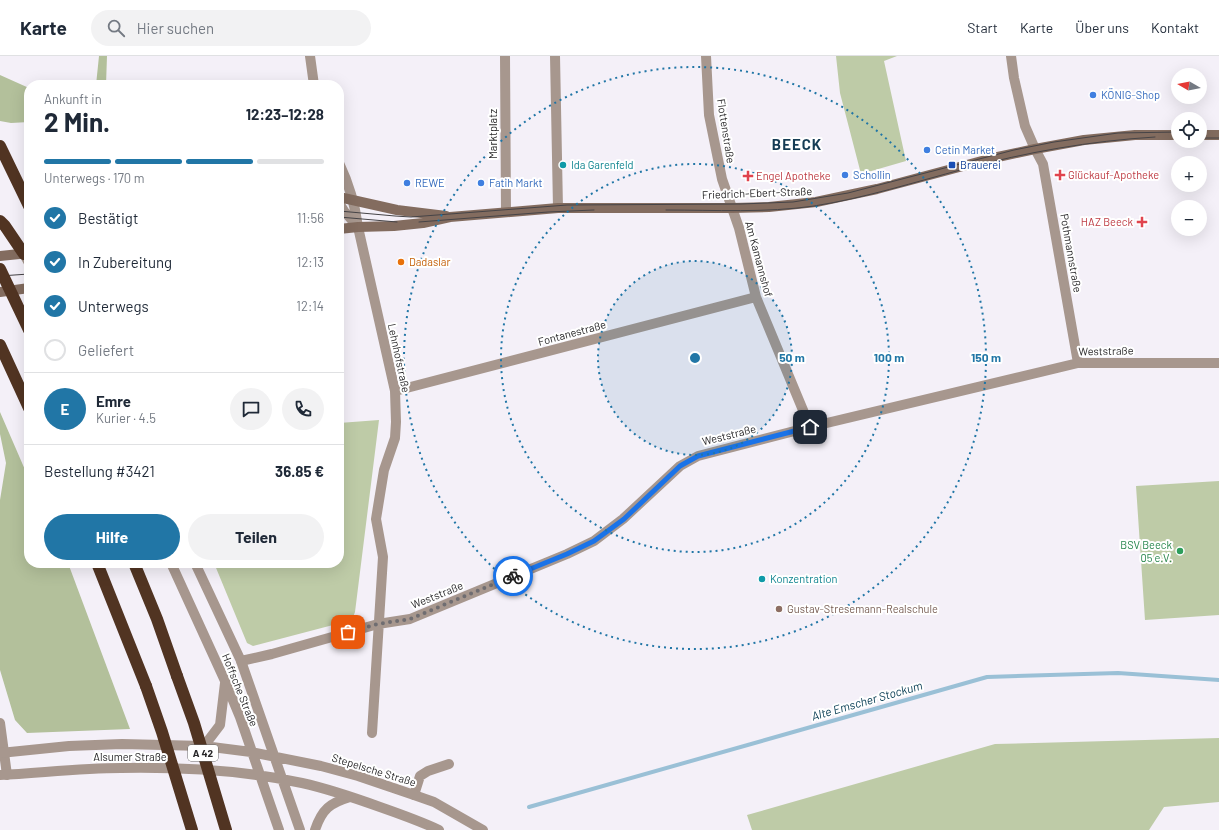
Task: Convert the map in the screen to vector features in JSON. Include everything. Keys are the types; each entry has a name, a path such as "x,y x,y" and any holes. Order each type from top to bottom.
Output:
{"highway":[{"path":"0,146 24,196"},
{"path":"0,221 24,253"},
{"path":"0,269 24,319"},
{"path":"0,345 24,397"},
{"name":"A 42","path":"99,568 146,686 162,732 192,830"},
{"name":"A 42","path":"136,568 157,618 194,722 226,830"}],"main road":[{"name":"Friedrich-Ebert-Straße","path":"344,228 358,226 394,226 423,223 450,217 558,208 732,208 792,205 823,201 877,189 993,158 1035,149 1084,140 1171,135"},
{"path":"1207,135 1219,135"},
{"name":"Friedrich-Ebert-Straße","path":"344,198 397,210 450,217"},
{"path":"0,256 24,257"},
{"path":"0,292 24,289"}],"street":[{"name":"Marktplatz","path":"505,56 506,212"},
{"path":"555,56 558,208"},
{"name":"Flottenstraße","path":"706,56 709,115 722,179 732,208"},
{"name":"Pothmannstraße","path":"1011,56 1014,78 1025,126 1043,164 1078,363"},
{"path":"308,80 310,58"},
{"path":"310,58 313,80"},
{"name":"Lehnhofstraße","path":"344,174 353,200 395,391 395,438 384,470 376,516 383,557 372,733"},
{"name":"Am Kamannshof","path":"732,208 739,228 756,297 810,427"},
{"path":"344,211 358,226"},
{"name":"Fontanestraße","path":"395,391 756,297"},
{"name":"Weststraße","path":"241,661 272,654 378,624 410,619 567,554 594,541 624,519 680,466 698,456 810,427 1078,363 1219,363"},
{"name":"Hoffsche Straße","path":"173,568 240,717 279,830"},
{"name":"Hoffsche Straße","path":"197,568 241,661 300,830"},
{"path":"204,746 220,725 225,681"},
{"path":"0,723 4,775"},
{"name":"Alsumer Straße","path":"2,753 69,746 122,744 204,746 252,752"},
{"name":"Stepelsche Straße","path":"252,752 274,755 351,774 414,795 434,802 483,830"},
{"path":"414,795 420,776 428,771 449,764"},
{"name":"Alsumer Straße","path":"4,775 122,768 210,771 260,776"},
{"path":"260,776 303,783 352,797 420,821 439,830"},
{"path":"315,830 318,819 326,808 338,801 352,797"}],"green space":[{"path":"99,56 107,56 106,80 97,80"},
{"path":"836,56 897,56 884,61 906,161 861,174 840,93"},
{"path":"0,75 24,86 24,122 11,123 0,121"},
{"path":"0,412 24,467 24,568 70,568 130,729 27,733 15,720 0,670 0,500 6,463 0,434"},
{"path":"379,420 355,612 352,620 253,646 247,643 216,568 344,568 344,423"},
{"name":"BSV Beeck 05 e.V.","path":"1219,481 1219,615 1145,620 1136,486"},
{"path":"1219,738 1219,802 1164,807 1149,830 752,830 747,815 995,744"}],"waterway":[{"name":"Alte Emscher Stockum","path":"529,807 987,677 1118,673 1219,680"}],"tram line":[{"path":"344,211 411,217 567,205 741,204 793,202 848,193 1014,150 1054,142 1118,133 1171,132"},
{"path":"666,210 778,210 814,206 871,194 1035,152 1083,144 1155,137"},
{"path":"1207,138 1219,138"},
{"path":"419,222 594,210"},
{"path":"344,217 397,222"},
{"path":"0,276 24,274"}],"way so far":[{"path":"348,632 378,624 410,619 513,576"}],"place":[{"name":"KÖNIG-Shop","path":"1093,95"},
{"name":"Cetin Market","path":"927,150"},
{"name":"Ida Garenfeld","path":"563,165"},
{"name":"Brauerei","path":"952,165"},
{"name":"Schollin","path":"845,175"},
{"name":"Glückauf-Apotheke","path":"1060,175"},
{"name":"Engel Apotheke","path":"748,176"},
{"name":"REWE","path":"407,183"},
{"name":"Fatih Markt","path":"481,183"},
{"name":"HAZ Beeck","path":"1142,222"},
{"name":"Dadaslar","path":"401,262"},
{"name":"BSV Beeck 05 e.V.","path":"1180,551"},
{"name":"Konzentration","path":"762,579"},
{"name":"Gustav-Stresemann-Realschule","path":"779,609"}],"district":[{"name":"BEECK","path":"797,145"}],"route":[{"path":"513,576 567,554 594,541 624,519 680,466 698,456 810,427"}]}
